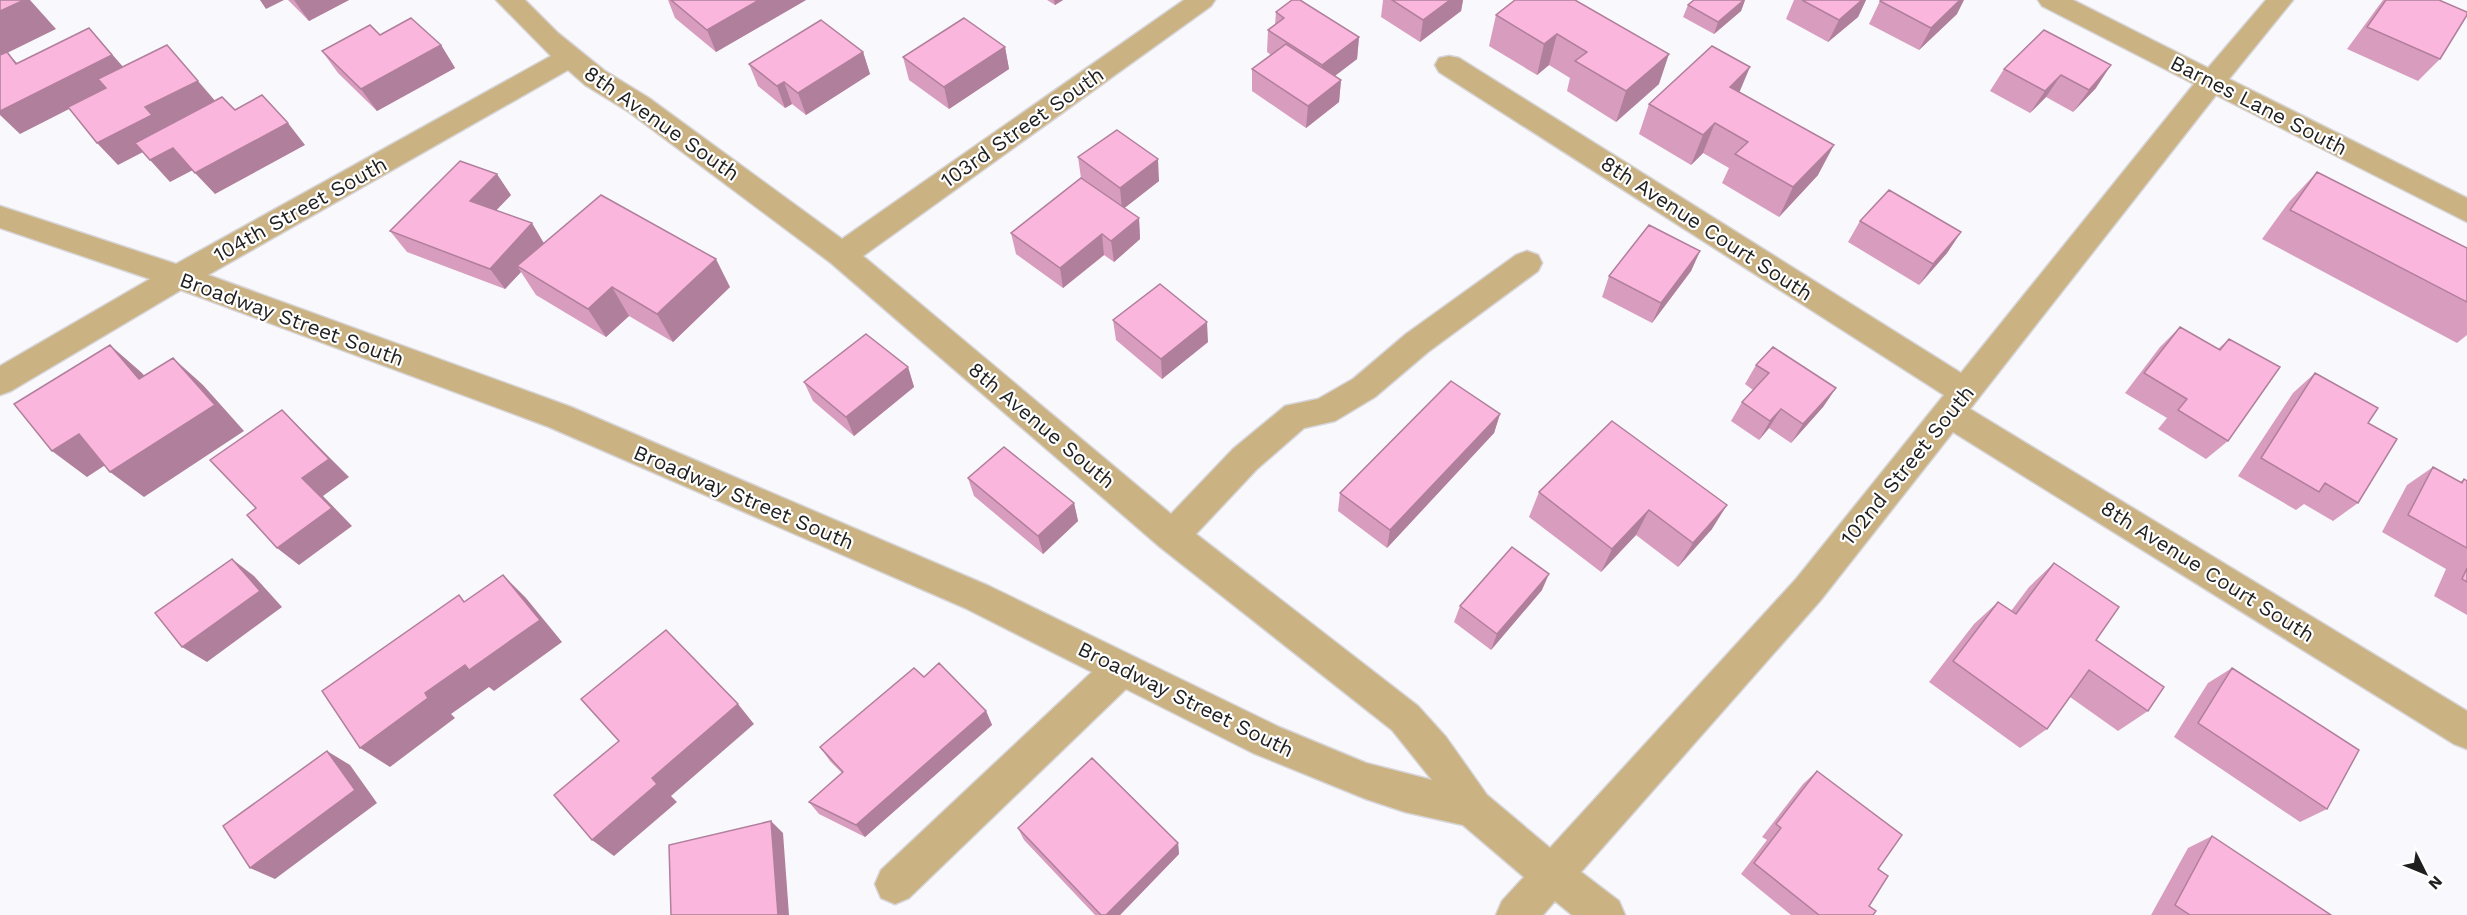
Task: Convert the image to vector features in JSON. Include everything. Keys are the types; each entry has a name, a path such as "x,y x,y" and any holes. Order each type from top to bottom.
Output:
{"street":[{"name":"8th Avenue South","path":"509,0 595,78 639,105 842,255 1172,536 1405,718 1433,750 1473,808 1605,915"},
{"name":"103rd Street South","path":"842,255 1202,0"},
{"name":"Barnes Lane South","path":"2051,0 2467,211"},
{"name":"102nd Street South","path":"1516,915 1808,590 2212,81 2280,0"},
{"name":"104th Street South","path":"0,382 179,277 570,57"},
{"name":"8th Avenue Court South","path":"1449,65 1957,402 2467,730"},
{"name":"Broadway Street South","path":"0,217 179,277 560,417 977,597 1266,740 1366,781 1405,793 1473,808"},
{"path":"1172,536 1245,459 1296,416 1323,412 1364,388 1417,343 1527,263"},
{"path":"895,884 1121,669"}],"building":[{"path":"0,0 24,0 0,11"},
{"path":"671,0 759,0 707,30"},
{"path":"1292,0 1300,0 1359,37 1322,65 1268,30 1284,18 1276,12"},
{"path":"1392,0 1450,0 1423,20"},
{"path":"1515,0 1575,0 1669,54 1626,91 1575,61 1587,52 1557,34 1544,44 1496,15"},
{"path":"1694,0 1744,0 1718,22 1688,5"},
{"path":"1802,0 1862,0 1839,20"},
{"path":"1881,0 1960,0 1931,28"},
{"path":"2386,0 2439,0 2467,12 2467,15 2440,59 2367,27"},
{"path":"411,18 441,45 361,89 322,51 370,25 380,35"},
{"path":"964,18 1005,47 944,87 903,57"},
{"path":"821,20 863,52 798,93 784,82 777,86 749,64"},
{"path":"89,28 112,55 0,111 0,55 7,52 16,64"},
{"path":"2044,30 2111,65 2089,90 2061,75 2045,91 2004,69"},
{"path":"1286,44 1341,80 1308,106 1252,69"},
{"path":"167,45 198,81 145,107 152,115 97,143 68,107 106,88 98,79"},
{"path":"1712,46 1750,67 1730,87 1834,145 1793,187 1735,154 1748,142 1715,123 1703,135 1649,104"},
{"path":"262,95 288,123 195,173 173,148 150,160 135,143 222,97 235,110"},
{"path":"1117,130 1158,159 1120,188 1078,157"},
{"path":"460,161 497,174 470,201 532,223 490,269 390,231"},
{"path":"2317,172 2467,248 2467,302 2290,210"},
{"path":"1081,178 1139,218 1111,241 1102,234 1060,268 1011,233"},
{"path":"1889,190 1961,232 1933,264 1860,221"},
{"path":"601,195 716,259 657,314 612,287 588,309 517,266"},
{"path":"1649,225 1700,251 1661,303 1609,276"},
{"path":"1160,284 1207,322 1161,359 1113,320"},
{"path":"2180,327 2220,350 2229,339 2280,367 2228,441 2178,410 2187,399 2144,373"},
{"path":"866,334 908,367 846,417 804,382"},
{"path":"110,345 139,379 173,358 215,405 110,472 79,434 52,451 14,404"},
{"path":"1773,347 1836,388 1803,424 1781,409 1770,421 1742,402 1769,373 1756,365"},
{"path":"2315,373 2378,408 2368,423 2397,439 2358,503 2325,483 2319,492 2261,458"},
{"path":"1451,381 1500,414 1390,530 1340,493"},
{"path":"282,410 329,459 302,478 332,508 277,548 247,515 256,508 210,460"},
{"path":"1612,421 1727,505 1693,543 1649,510 1612,549 1539,492"},
{"path":"1004,447 1074,503 1038,536 968,478"},
{"path":"2433,467 2462,483 2464,479 2467,481 2467,548 2408,515"},
{"path":"1512,547 1549,574 1497,634 1460,606"},
{"path":"232,559 260,591 182,647 155,613"},
{"path":"2054,563 2119,607 2096,640 2164,687 2148,711 2089,670 2047,729 1953,661 1998,602 2016,614"},
{"path":"2467,568 2467,582 2462,579"},
{"path":"503,575 540,620 469,670 465,665 425,693 428,698 360,748 322,691 459,595 464,602"},
{"path":"666,630 738,704 652,778 657,784 592,840 554,795 619,741 581,699"},
{"path":"939,663 986,711 856,825 809,802 843,772 820,747 914,668 924,677"},
{"path":"2232,668 2359,750 2327,809 2198,723"},
{"path":"327,751 355,790 250,868 223,826"},
{"path":"1092,758 1178,843 1106,915 1101,915 1018,828"},
{"path":"1817,771 1902,835 1878,869 1888,876 1869,906 1876,911 1873,915 1819,915 1754,863 1781,828 1776,824"},
{"path":"771,821 778,915 671,915 669,845"},
{"path":"2212,836 2331,915 2190,915 2175,905"}]}
